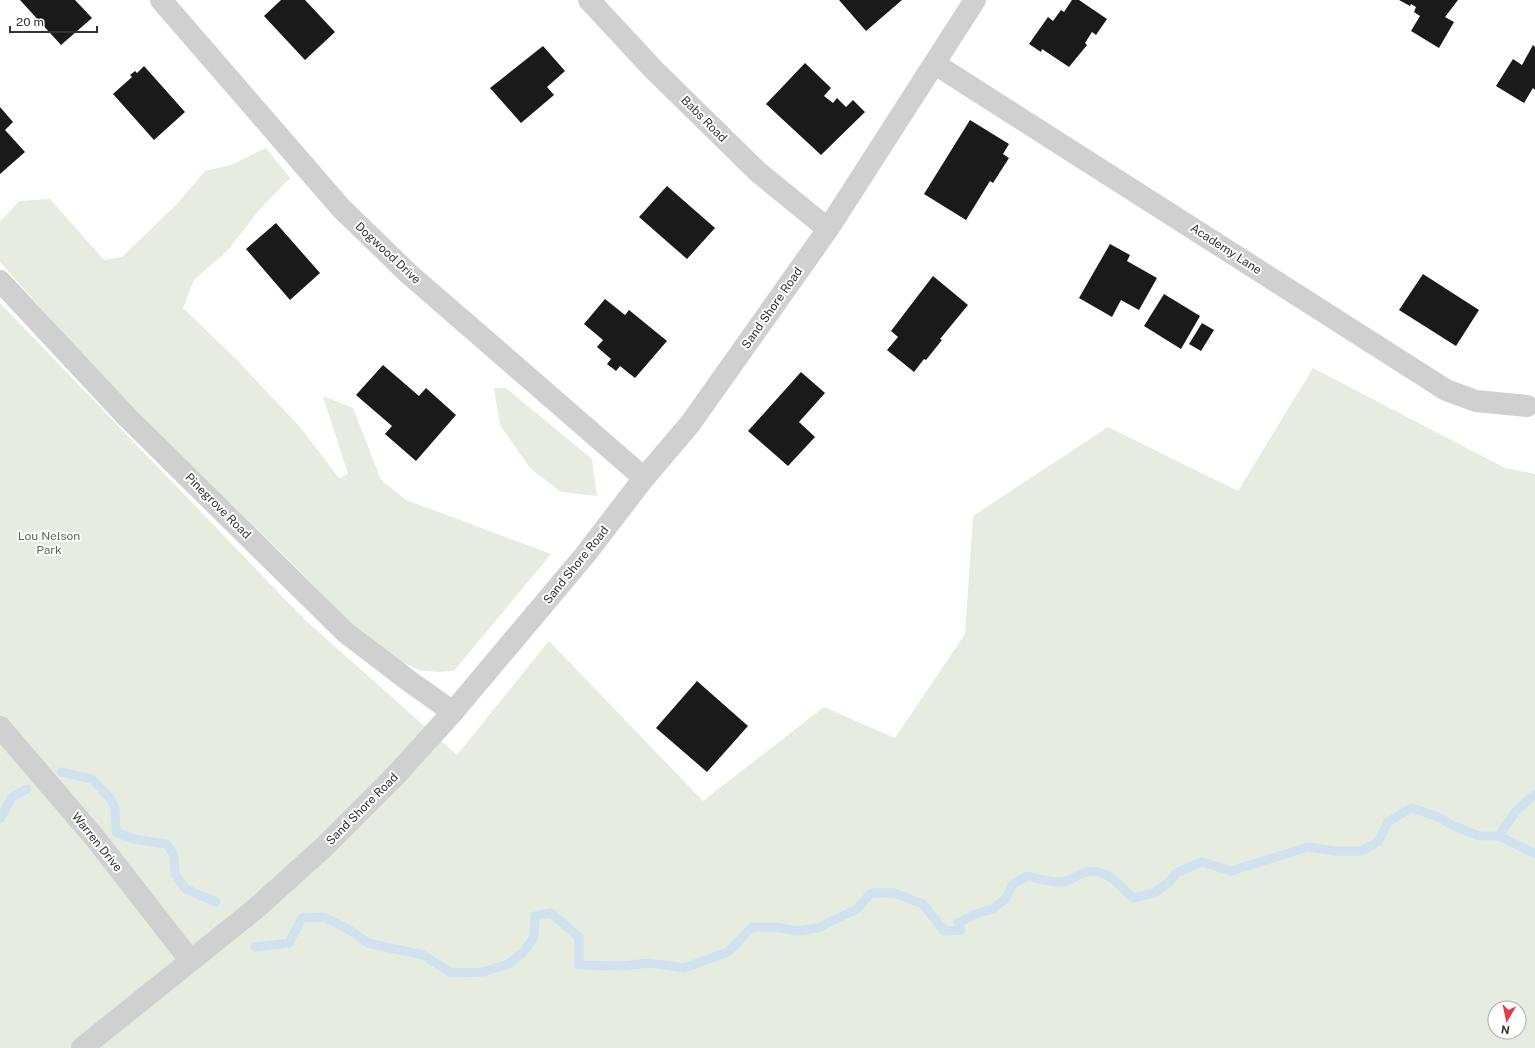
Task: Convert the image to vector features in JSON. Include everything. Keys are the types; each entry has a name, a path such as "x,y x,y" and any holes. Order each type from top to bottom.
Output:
{"street":[{"name":"Dogwood Drive","path":"161,0 341,208 409,274 644,478"},
{"name":"Babs Road","path":"589,0 654,70 758,172 828,229"},
{"name":"Sand Shore Road","path":"82,1048 254,910 324,847 395,776 453,712 585,555 644,478 690,424 828,229 975,0"},
{"name":"Academy Lane","path":"935,64 1446,390 1476,401 1527,406"},
{"name":"Pinegrove Road","path":"0,281 127,417 345,632 408,681 453,712"},
{"name":"Warren Drive","path":"0,727 95,838 190,960"}],"green space":[{"path":"266,148 290,178 260,209 228,250 194,280 183,308 236,359 300,427 339,478 348,474 323,396 353,408 381,480 406,500 551,554 454,671 437,672 419,670 396,659 347,619 291,562 119,396 0,262 0,222 19,201 50,199 104,260 122,257 176,205 205,171 231,165"},
{"name":"Lou Nelson Park","path":"0,303 304,619 457,755 549,641 703,801 824,707 895,738 965,634 973,516 1108,427 1238,491 1313,368 1505,468 1535,474 1535,1048 0,1048"},
{"path":"494,388 506,388 592,459 597,496 561,492 530,468 500,425"}],"building":[{"path":"20,0 75,0 92,18 61,45"},
{"path":"281,0 305,0 335,32 305,60 264,16"},
{"path":"839,0 902,0 866,31"},
{"path":"1072,0 1079,0 1107,19 1096,35 1092,32 1085,43 1087,45 1069,67 1042,49 1041,52 1029,44 1048,17 1053,21 1061,10 1064,12"},
{"path":"1399,0 1458,0 1445,17 1454,22 1439,48 1411,31 1420,16 1414,12 1416,7 1411,4 1410,6"},
{"path":"1533,45 1535,47 1535,90 1533,88 1524,103 1496,86 1513,59 1522,65"},
{"path":"543,46 565,71 547,87 554,95 521,123 490,88"},
{"path":"805,63 831,88 824,96 833,103 837,98 846,107 853,100 865,112 821,155 766,104"},
{"path":"144,66 185,112 154,140 113,94 132,77 130,75 135,71 137,73"},
{"path":"0,107 13,122 5,130 25,152 0,174"},
{"path":"970,120 1009,144 1003,154 1009,158 993,183 990,181 966,220 924,194"},
{"path":"667,186 715,228 687,259 639,217"},
{"path":"276,223 320,273 290,300 246,249"},
{"path":"1110,244 1130,255 1127,261 1157,278 1139,310 1121,300 1112,317 1079,298"},
{"path":"1423,274 1479,310 1456,346 1399,310"},
{"path":"933,276 968,305 940,339 942,340 926,360 924,359 914,372 887,350 898,337 891,331"},
{"path":"1164,294 1200,316 1181,349 1144,326"},
{"path":"605,299 625,315 629,310 667,341 635,378 620,366 616,371 607,364 611,359 597,347 603,340 584,324"},
{"path":"1202,323 1214,330 1201,351 1189,344"},
{"path":"383,365 419,396 426,388 456,415 416,461 385,434 392,426 356,395"},
{"path":"801,372 825,393 799,422 815,437 788,466 748,431"},
{"path":"697,681 748,726 707,772 656,728"}],"waterway":[{"path":"61,772 92,779 110,798 115,808 116,832 133,839 167,844 174,856 175,874 186,889 216,902"},
{"path":"0,819 12,797 27,789"},
{"path":"255,947 289,943 302,918 324,917 348,929 368,943 423,955 451,973 483,972 508,964 523,953 534,937 535,916 551,913 579,937 579,965 622,966 649,963 684,968 728,952 752,927 776,927 797,931 818,928 857,909 871,893 894,893 923,904 944,931 961,930 958,923 975,914 993,909 1006,898 1013,884 1027,876 1050,881 1064,882 1083,873 1091,871 1098,872 1105,874 1117,882 1133,898 1154,893 1169,882 1176,873 1202,862 1231,871 1308,847 1335,851 1361,851 1378,842 1388,822 1411,808 1436,816 1454,826 1479,836 1499,836 1516,811 1535,794"},
{"path":"1499,836 1535,854"}]}
